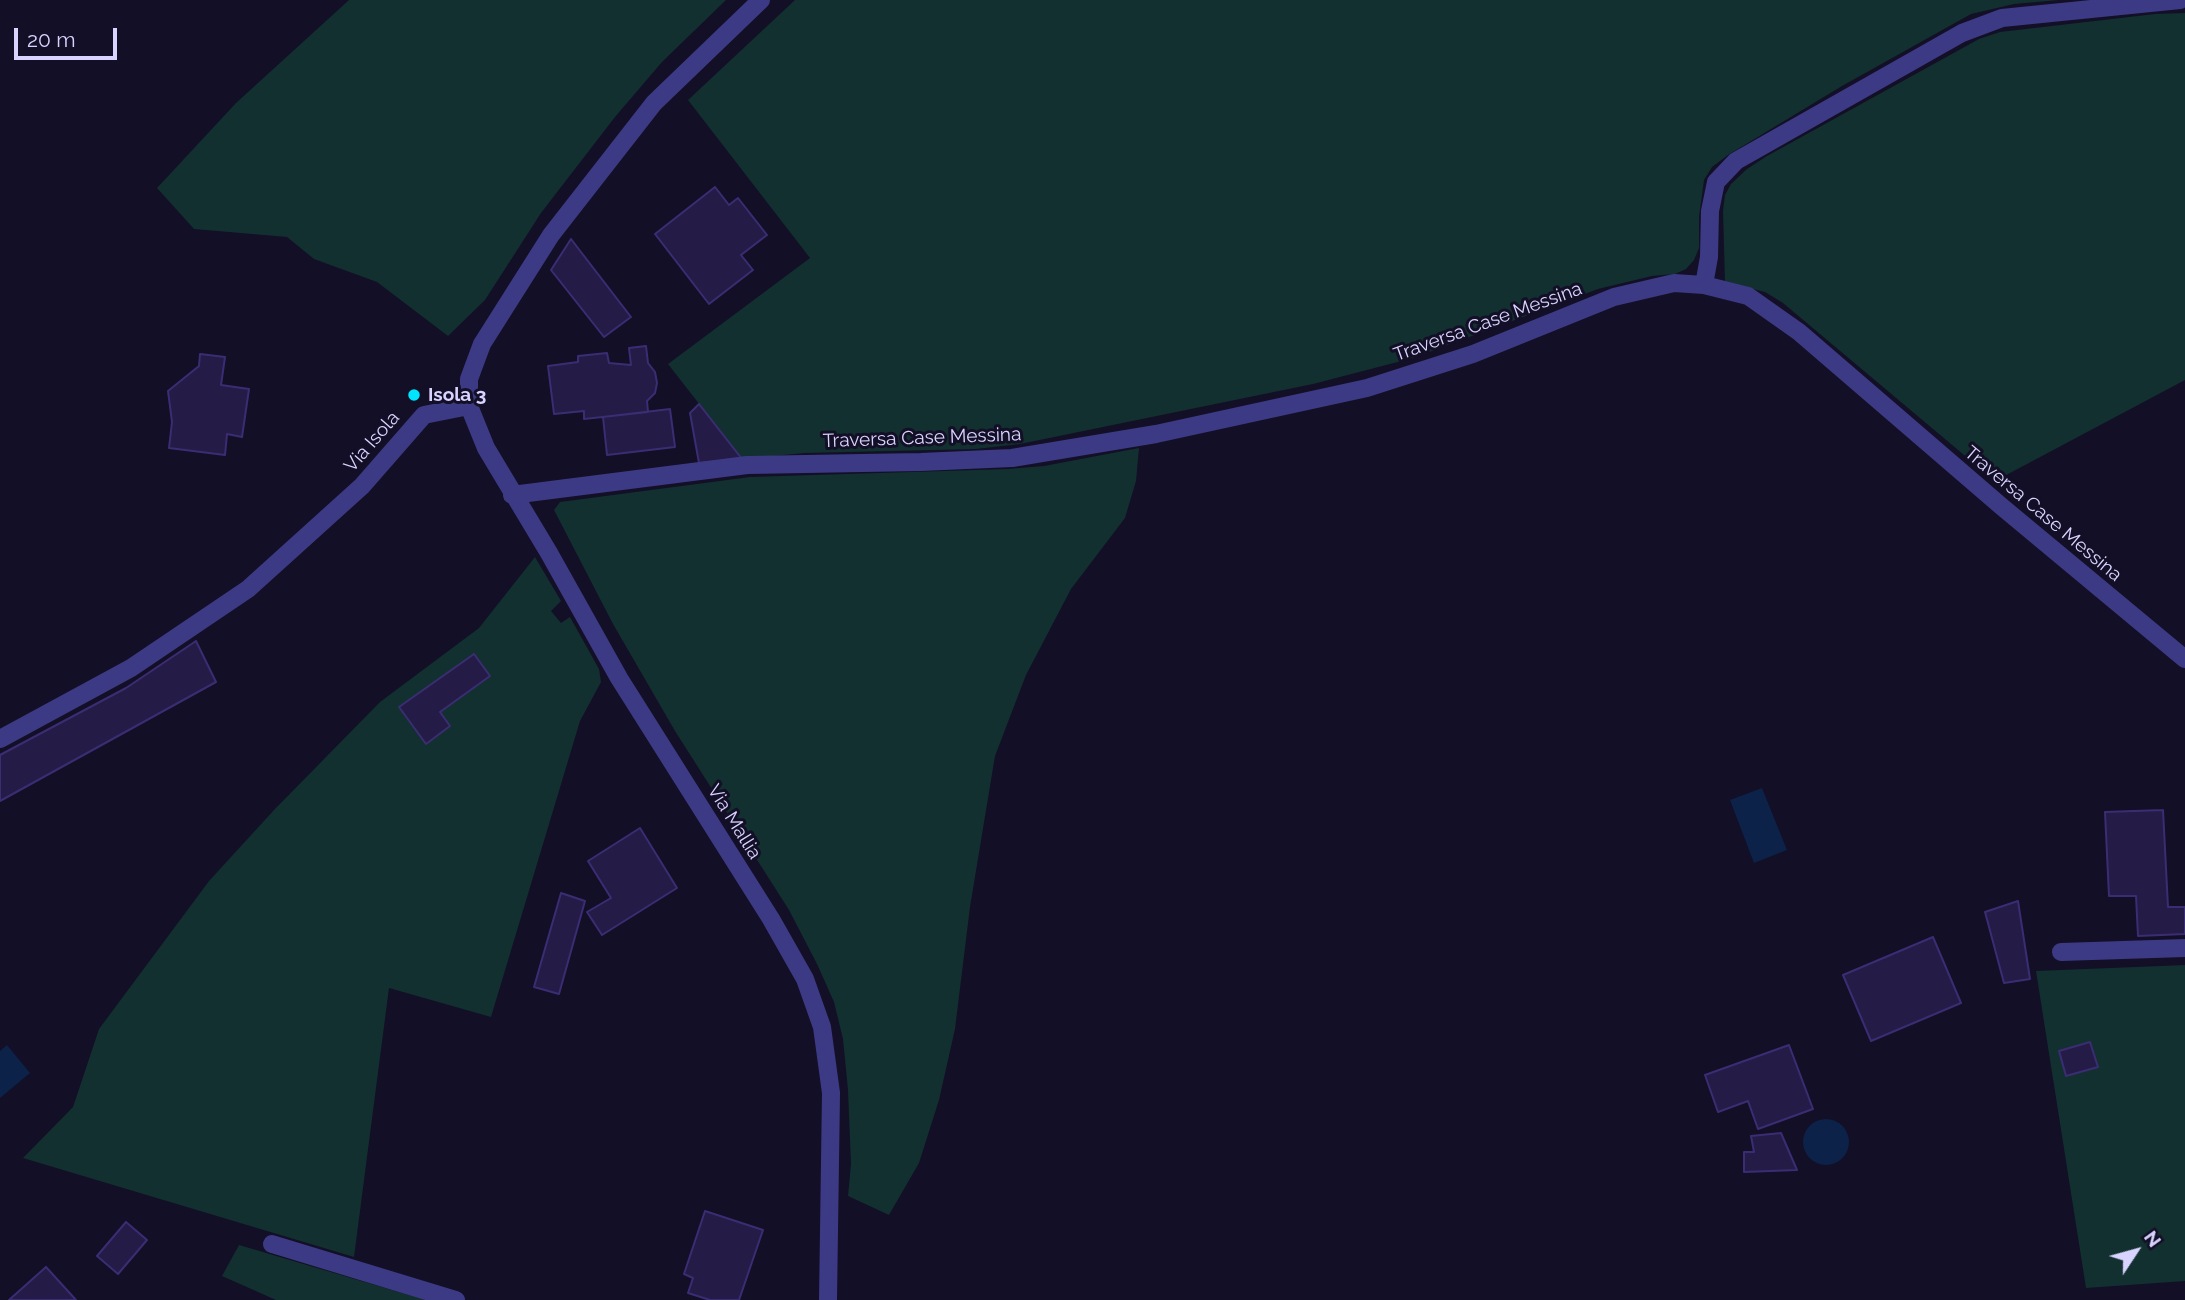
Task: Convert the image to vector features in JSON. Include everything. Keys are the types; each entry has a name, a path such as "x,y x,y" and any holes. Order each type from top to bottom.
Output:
{"street":[{"path":"469,405 469,379 482,344 551,234 654,103 761,0"},
{"path":"1704,285 1709,257 1710,211 1716,182 1736,161 1962,33 2002,18 2180,0"},
{"name":"Traversa Case Messina","path":"512,495 747,465 1012,458 1156,434 1367,388 1472,354 1614,297 1674,283 1704,285 1748,296 1799,332 2001,506 2185,659"},
{"name":"Via Mallia","path":"469,405 486,448 512,495 549,553 619,678 771,919 804,979 822,1027 831,1093 828,1300"},
{"name":"Via Isola","path":"0,739 131,668 248,589 362,486 424,415 469,405"},
{"path":"2061,952 2185,948"},
{"path":"272,1244 456,1300"}],"green space":[{"path":"349,0 726,0 662,62 615,117 541,213 485,300 448,336 377,282 314,259 287,237 194,229 157,188 236,103"},
{"path":"795,0 2059,0 2014,4 1971,14 1842,86 1728,155 1712,167 1704,180 1699,217 1699,248 1686,269 1675,274 1652,276 1598,289 1413,358 1313,384 1020,444 976,449 805,453 742,459 668,364 810,258 688,100"},
{"path":"2185,13 2185,380 1995,481 1783,303 1765,292 1725,282 1725,195 1731,184 1747,169 1767,156 1979,39 2000,32"},
{"path":"1139,448 1136,481 1125,518 1071,589 1026,675 995,756 970,907 955,1029 939,1100 919,1163 889,1215 848,1196 851,1164 843,1039 834,1002 817,964 789,910 675,731 613,624 554,510 560,502 750,477 1008,469 1044,466"},
{"path":"535,557 561,601 551,611 561,623 570,617 599,669 601,682 580,721 491,1017 389,988 354,1257 23,1158 73,1107 99,1029 209,881 380,702 479,628"},
{"path":"2185,965 2185,1281 2086,1288 2036,971"},
{"path":"239,1245 426,1300 276,1300 222,1276"}],"water":[{"path":"1762,788 1787,850 1754,863 1730,800"},
{"path":"7,1045 30,1073 0,1098 0,1051"},
{"path":"1826,1119 1842,1126 1849,1142 1842,1158 1826,1165 1810,1158 1803,1142 1810,1126"}],"building":[{"path":"715,187 729,205 738,198 767,235 741,255 753,270 709,304 655,234"},
{"path":"571,239 631,317 604,337 551,270"},
{"path":"646,346 648,363 655,372 657,383 655,393 647,401 648,412 584,419 584,411 554,414 548,366 578,362 578,356 607,353 609,363 631,365 629,348"},
{"path":"200,354 225,357 221,385 249,389 242,437 227,434 225,455 169,448 172,422 168,391 199,366"},
{"path":"699,404 742,459 699,463 690,413"},
{"path":"670,409 675,447 607,455 603,417"},
{"path":"196,641 216,682 0,801 0,755 126,688"},
{"path":"474,654 490,676 440,712 450,726 426,744 399,707"},
{"path":"2163,810 2168,907 2185,907 2185,934 2138,936 2136,896 2109,896 2105,812"},
{"path":"640,828 677,888 602,935 587,912 611,898 588,861"},
{"path":"561,893 585,901 559,994 534,987"},
{"path":"2018,901 2030,979 2004,983 1985,912"},
{"path":"1933,937 1961,1003 1871,1041 1843,975"},
{"path":"2090,1042 2098,1067 2066,1076 2059,1051"},
{"path":"1789,1045 1813,1109 1758,1129 1748,1101 1718,1112 1705,1075"},
{"path":"1781,1133 1797,1170 1744,1172 1744,1152 1754,1152 1751,1136"},
{"path":"705,1211 763,1230 739,1300 710,1300 688,1293 693,1278 684,1274"},
{"path":"126,1222 147,1240 118,1274 97,1256"},
{"path":"46,1267 76,1300 9,1300"}],"place":[{"name":"Isola 3","path":"414,395"}]}
